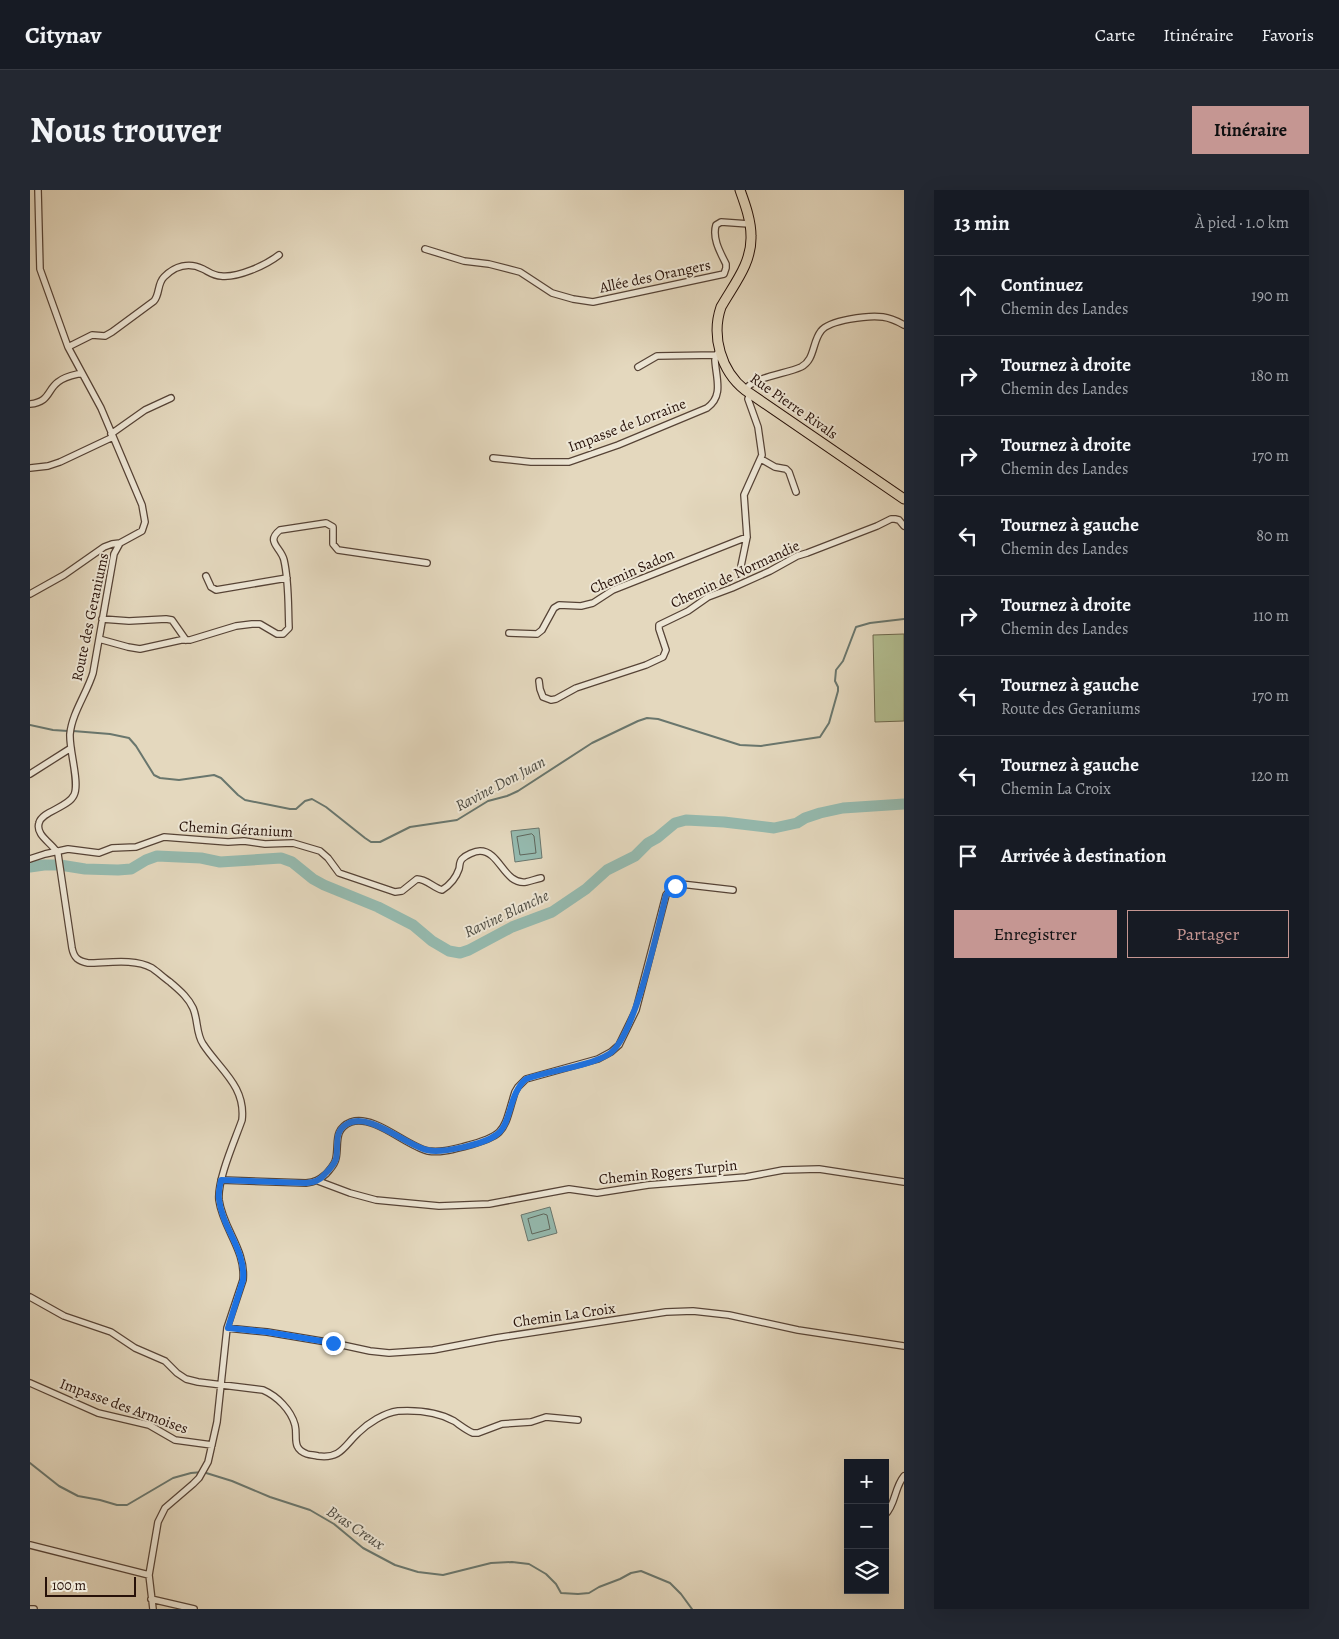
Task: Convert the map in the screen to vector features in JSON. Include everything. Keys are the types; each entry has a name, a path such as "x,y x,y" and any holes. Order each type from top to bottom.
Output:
{"main road":[{"name":"Rue Pierre Rivals","path":"740,190 751,237 747,260 721,307 719,315 717,331 718,353 726,369 736,382 748,391 904,499"},
{"name":"Rue Pierre Rivals","path":"883,485 904,505"}],"street":[{"name":"Route des Geraniums","path":"38,190 40,269 68,347 101,408 142,505 145,522 144,529 120,544 114,554 93,673 88,689 72,723 70,735 76,784 75,794 73,798 44,816 38,824 40,832 57,852 60,861 60,873 75,958 80,962 88,963 132,962 148,966 183,992 196,1016 201,1042 238,1090 242,1105 242,1120 221,1180 219,1201 224,1218 240,1252 244,1272 243,1280 228,1328 217,1422 208,1462 199,1478 170,1503 161,1515 156,1531 149,1575 153,1609"},
{"name":"Allée des Orangers","path":"425,249 464,261 489,264 520,272 552,292 573,299 592,302 720,276 724,274 726,268 716,240 714,230 716,225 721,222 749,224"},
{"path":"68,347 92,335 108,335 120,327 154,301 158,295 158,288 162,278 178,267 191,265 202,268 214,275 225,276 260,267 278,255"},
{"path":"741,566 747,537 744,495 761,459 758,427 748,399 750,384 806,363 821,331 830,324 858,318 881,316 893,319 904,325"},
{"path":"638,367 658,356 718,353"},
{"name":"Impasse de Lorraine","path":"493,458 531,462 569,462 618,445 707,408 716,398 718,390 718,353"},
{"path":"30,404 49,396 55,384 63,379 82,373"},
{"path":"30,468 48,466 60,462 112,436 145,410 172,398"},
{"path":"761,459 790,472 796,492"},
{"name":"Chemin de Normandie","path":"540,681 543,697 556,700 587,684 651,663 666,654 666,646 659,629 660,625 688,611 708,597 770,571 797,556 891,519 899,520 904,526"},
{"path":"99,639 140,649 190,640 236,626 252,624 260,624 277,634 283,634 289,628 287,578 284,558 273,539 274,535 280,530 326,524 333,527 333,544 338,550 427,563"},
{"name":"Chemin Sadon","path":"509,633 537,634 542,630 554,608 593,603 613,590 747,537"},
{"path":"30,594 64,575 104,547 120,544"},
{"path":"206,576 211,587 216,590 287,578"},
{"path":"102,619 129,621 172,620 186,640"},
{"path":"30,774 71,748"},
{"name":"Chemin Géranium","path":"30,859 68,849 99,853 112,848 136,847 164,837 228,842 244,841 265,844 293,843 320,851 339,873 396,892 402,891 417,879 422,879 434,888 442,890 453,881 463,858 477,851 492,855 508,875 516,880 524,882 541,878"},
{"path":"221,1180 306,1183 318,1181 332,1168 336,1158 336,1141 341,1129 354,1121 366,1122 382,1128 418,1147 436,1152 486,1141 496,1136 503,1129 518,1087 526,1079 598,1059 619,1045 636,1010 666,895 670,890 681,884 733,890"},
{"name":"Chemin Rogers Turpin","path":"318,1181 376,1200 440,1206 489,1204 569,1189 597,1193 648,1185 746,1176 783,1170 819,1168 904,1182"},
{"path":"30,1297 64,1316 111,1332 135,1348 165,1360 176,1373 186,1379 263,1390 271,1393 288,1411 296,1428 295,1441 300,1450 308,1455 328,1457 340,1452 358,1432 388,1414 398,1411 431,1413 444,1416 473,1433 509,1423 531,1422 546,1417 578,1420"},
{"name":"Chemin La Croix","path":"228,1328 267,1332 389,1353 433,1350 496,1338 666,1312 693,1311 729,1315 798,1330 904,1346"},
{"name":"Impasse des Armoises","path":"30,1383 98,1413 150,1425 175,1440 212,1445"},
{"path":"889,1510 892,1506 898,1484 904,1476"},
{"path":"30,1545 149,1575"},
{"path":"151,1599 194,1609"}],"green space":[{"path":"904,634 904,721 875,722 873,635"}],"water":[{"path":"539,828 542,858 515,862 511,831"},
{"path":"550,1207 557,1233 528,1241 521,1215"}],"waterway":[{"name":"Ravine Don Juan","path":"73,731 110,734 129,738 154,775 160,778 179,780 214,775 221,778 245,800 290,809 296,809 305,801 312,799 326,807 371,842 380,842 410,827 457,820 488,801 518,791 592,743 647,718 658,719 740,745 761,746 820,737 829,723 838,691 835,681 836,670 843,661 856,627 870,623 904,619"},
{"name":"Ravine Don Juan","path":"30,725 68,731"},
{"name":"Ravine Blanche","path":"30,867 60,865 85,869 131,869 157,856 201,858 220,862 281,858 292,862 313,879 324,885 378,907 413,925 432,941 449,951 460,953 512,927 552,912 586,889 607,870 635,856 648,843 675,823 686,820 774,828 797,823 820,813 843,808 904,804"},
{"name":"Bras Creux","path":"30,1463 59,1486 78,1496 117,1505 127,1505 173,1478 203,1472 310,1510 334,1524 363,1548 395,1565 418,1572 443,1575 491,1563 512,1562 529,1564 546,1574 556,1584 561,1593 578,1594 589,1593 631,1573 641,1571 670,1583 692,1609"}],"route":[{"path":"333,1343 267,1332 228,1328 229,1319 243,1280 244,1265 224,1218 219,1201 221,1180 306,1183 318,1181 332,1168 336,1158 336,1141 341,1129 346,1124 354,1121 366,1122 382,1128 418,1147 436,1152 486,1141 496,1136 503,1129 518,1087 526,1079 598,1059 616,1049 619,1045 636,1010 666,895 675,886"}]}
